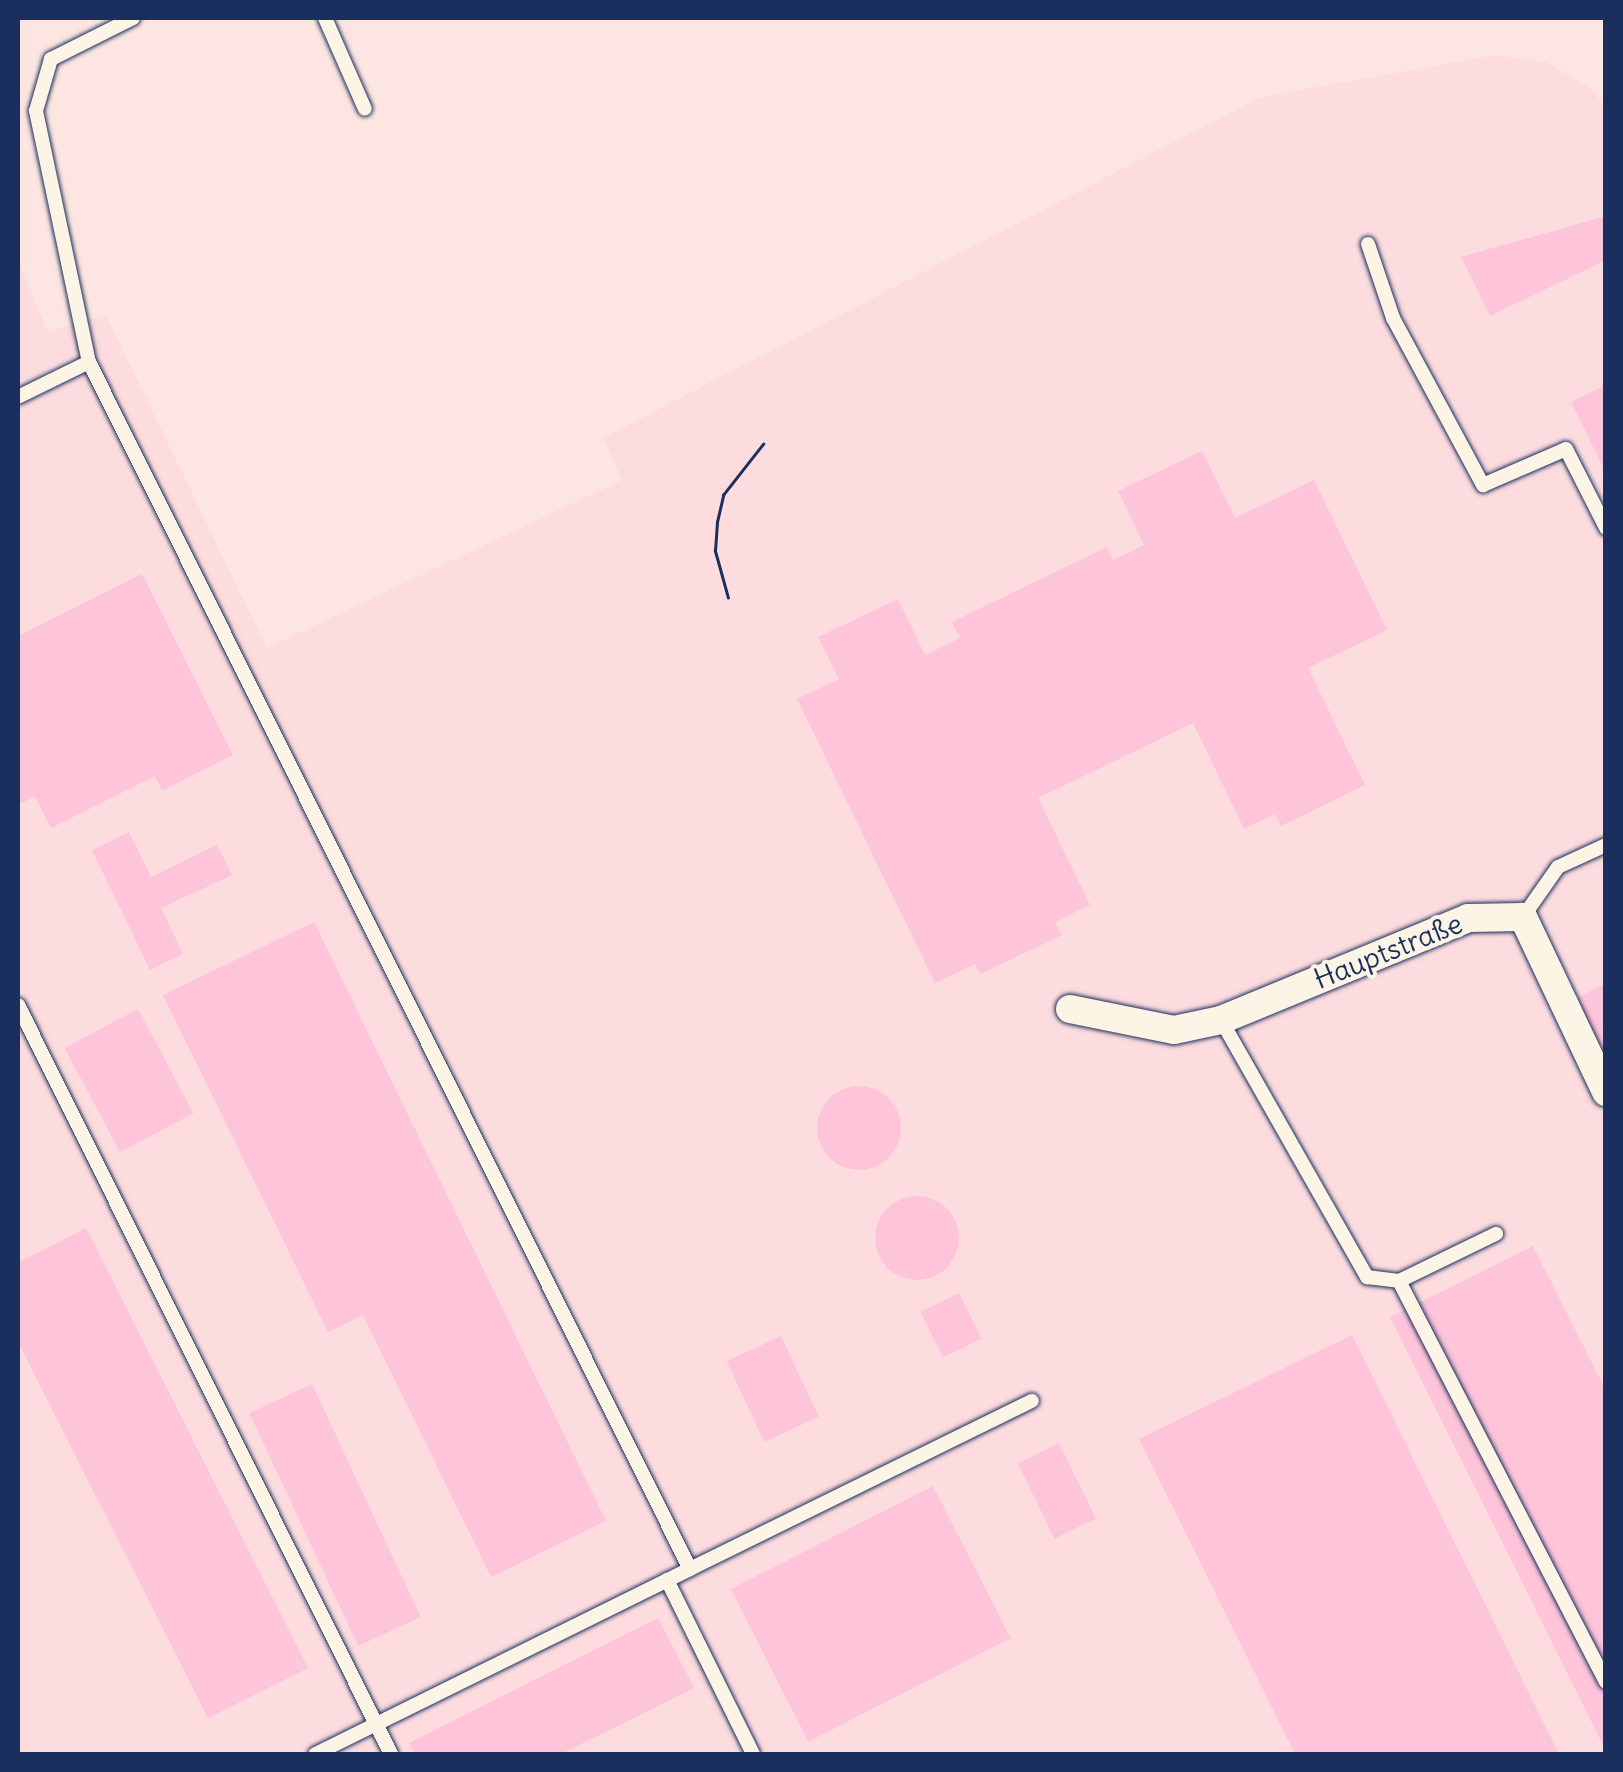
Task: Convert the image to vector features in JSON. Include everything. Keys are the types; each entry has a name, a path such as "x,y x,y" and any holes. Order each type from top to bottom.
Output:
{"street":[{"name":"Hauptstraße","path":"1070,1009 1174,1030 1221,1020 1468,918 1523,917"},
{"path":"1523,917 1606,1092"}],"lane":[{"path":"133,18 51,59 36,110 88,362 690,1569"},
{"path":"326,18 364,110"},
{"path":"1368,244 1394,318 1483,485 1566,449 1606,528"},
{"path":"20,391 88,362"},
{"path":"1523,917 1558,867 1606,845"},
{"path":"18,1005 391,1754"},
{"path":"1221,1020 1367,1276 1399,1281 1496,1234"},
{"path":"1399,1281 1606,1682"},
{"path":"315,1754 1032,1402"},
{"path":"667,1580 753,1754"}],"shaded area":[{"path":"1495,55 1546,62 1592,89 1606,109 1605,1754 18,1754 18,260 48,332 106,315 267,648 622,480 603,438 1261,97"}],"building":[{"path":"1606,216 1606,260 1490,316 1461,257"},
{"path":"1606,385 1606,473 1571,402"},
{"path":"1202,451 1235,518 1314,480 1387,630 1308,668 1365,785 1281,826 1275,814 1244,829 1193,723 1038,798 1090,905 1055,922 1062,935 980,974 975,964 935,983 797,699 839,679 818,637 898,599 925,655 960,638 952,622 1107,547 1113,560 1144,545 1118,491"},
{"path":"142,574 233,755 162,791 155,776 51,828 35,796 18,805 18,636"},
{"path":"129,832 151,877 217,845 232,875 161,908 183,954 150,970 92,850"},
{"path":"314,922 606,1521 491,1577 363,1315 328,1332 163,995"},
{"path":"1606,983 1606,1063 1573,1000"},
{"path":"138,1009 193,1113 120,1152 65,1048"},
{"path":"859,1086 875,1089 889,1098 898,1112 898,1144 889,1158 875,1167 859,1170 843,1167 829,1158 820,1144 817,1128 820,1112 829,1098 843,1089"},
{"path":"917,1196 933,1199 947,1208 956,1222 956,1254 947,1268 933,1277 917,1280 901,1277 887,1268 878,1254 875,1238 878,1222 887,1208 901,1199"},
{"path":"86,1228 308,1668 208,1718 18,1342 18,1263"},
{"path":"1533,1246 1606,1391 1606,1751 1390,1317"},
{"path":"959,1293 981,1339 943,1358 920,1312"},
{"path":"1352,1335 1559,1754 1295,1754 1139,1439"},
{"path":"781,1336 819,1417 764,1442 727,1361"},
{"path":"312,1384 421,1617 358,1646 249,1413"},
{"path":"1059,1443 1096,1518 1054,1539 1018,1463"},
{"path":"933,1486 1011,1638 808,1741 731,1589"},
{"path":"658,1618 694,1688 561,1754 415,1754 409,1743"}],"tram line":[{"path":"728,598 715,551 723,495 763,444"}]}
